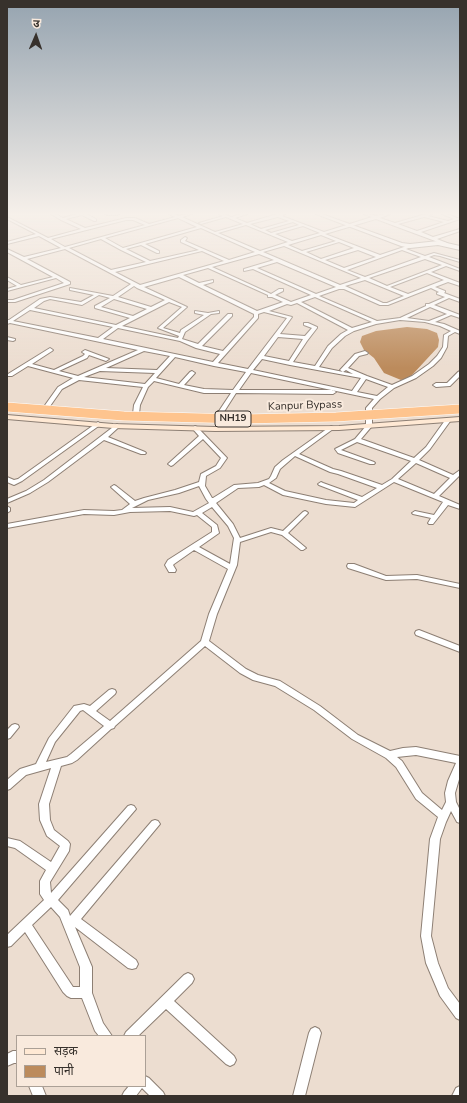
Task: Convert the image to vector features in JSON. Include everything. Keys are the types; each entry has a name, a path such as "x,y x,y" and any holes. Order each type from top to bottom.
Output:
{"highway":[{"name":"Kanpur Bypass","path":"7,407 124,416 242,419 336,417 460,409"},
{"name":"Kanpur Bypass","path":"8,416 211,423 343,421 460,413"}],"main road":[{"path":"7,404 136,414 218,417 368,413 460,406"},
{"path":"8,416 117,426 195,428 331,428 460,419"}],"street":[{"path":"7,301 12,301 68,283 36,265"},
{"path":"98,265 139,287 185,307 160,328 181,337 198,347 224,353"},
{"path":"110,272 139,265"},
{"path":"139,287 213,265"},
{"path":"246,270 262,265"},
{"path":"291,265 385,304 448,280"},
{"path":"336,265 408,296"},
{"path":"345,269 355,265"},
{"path":"208,267 285,303 291,304 299,303 404,265"},
{"path":"388,287 444,265"},
{"path":"446,265 460,270"},
{"path":"254,268 377,323"},
{"path":"428,272 460,284"},
{"path":"179,275 256,313 285,303"},
{"path":"7,290 56,276"},
{"path":"8,280 20,286"},
{"path":"199,285 211,281"},
{"path":"134,284 95,307 134,318"},
{"path":"430,287 443,292 439,293 460,301"},
{"path":"8,322 45,299 82,304 102,288"},
{"path":"72,289 114,297 151,309"},
{"path":"270,296 281,290"},
{"path":"400,320 448,297"},
{"path":"99,340 118,326 169,300"},
{"path":"299,303 352,330"},
{"path":"428,306 460,318"},
{"path":"29,308 181,337"},
{"path":"218,417 234,392 294,310"},
{"path":"264,311 290,317"},
{"path":"197,312 208,314 217,312"},
{"path":"214,364 256,317 256,313"},
{"path":"181,337 208,314"},
{"path":"430,322 450,314"},
{"path":"198,347 230,315"},
{"path":"316,368 330,347 343,335 352,330 377,323 400,320 430,322 460,333"},
{"path":"8,322 378,398"},
{"path":"290,363 306,338 316,328 306,324"},
{"path":"372,463 338,450 357,440 369,426 368,408 378,398 392,387 414,377 432,365 439,358 445,347 446,335 454,331"},
{"path":"277,335 306,338"},
{"path":"7,338 13,340"},
{"path":"46,408 60,388 78,378 144,349"},
{"path":"10,375 50,350"},
{"path":"53,372 85,357 86,353 106,359"},
{"path":"340,373 357,355 365,353"},
{"path":"136,414 137,405 146,386 174,355"},
{"path":"261,357 365,378 392,387"},
{"path":"27,364 78,378 146,386"},
{"path":"345,368 362,374 365,378"},
{"path":"98,369 159,372"},
{"path":"436,385 448,385 460,373"},
{"path":"180,386 192,374"},
{"path":"153,379 204,391 351,393 365,378"},
{"path":"265,483 283,493 350,506 394,480 428,448 448,420"},
{"path":"7,488 98,424"},
{"path":"7,501 28,492 46,481 104,438 117,426"},
{"path":"7,786 23,772 58,763 74,757 205,642 213,614 232,568 237,541 231,525 212,502 202,483 203,475 218,467 224,458 195,428"},
{"path":"7,526 78,513 109,513 170,509 194,514 198,513 236,486 265,483 274,476 277,468 331,428"},
{"path":"171,464 203,436"},
{"path":"104,438 143,453"},
{"path":"357,440 414,460 454,478"},
{"path":"295,454 332,471 339,472 381,487"},
{"path":"434,497 460,472"},
{"path":"7,479 14,483"},
{"path":"394,480 460,507"},
{"path":"124,511 134,504 146,499 177,492 202,483"},
{"path":"321,484 362,500"},
{"path":"114,487 134,504"},
{"path":"431,524 447,502"},
{"path":"172,570 169,565 171,562 216,533 215,526 198,513"},
{"path":"284,533 305,513"},
{"path":"415,513 435,517"},
{"path":"237,541 266,530 284,533 303,548"},
{"path":"194,547 232,568"},
{"path":"351,566 386,578 417,577 460,586"},
{"path":"419,633 460,649"},
{"path":"205,642 243,671 256,678 276,683 317,708 355,736 389,755 399,764 419,796 443,816"},
{"path":"90,711 112,692"},
{"path":"39,767 47,748 56,733 78,708 84,707 111,726"},
{"path":"7,736 15,727"},
{"path":"389,755 416,751 460,760"},
{"path":"58,763 44,804 45,820 50,833 65,844 44,887 45,894 71,923 132,964"},
{"path":"460,765 453,781 450,793 451,802 460,819"},
{"path":"451,802 443,816 435,839 426,936 432,963 444,992 460,1014"},
{"path":"7,942 51,900 131,809"},
{"path":"71,923 155,824"},
{"path":"7,842 17,844 52,869"},
{"path":"71,923 86,968 86,993 99,1028 105,1035"},
{"path":"26,925 67,988 71,992 86,993"},
{"path":"131,1035 188,979"},
{"path":"166,1001 230,1060"},
{"path":"299,1096 315,1033"},
{"path":"146,1083 159,1096"},
{"path":"128,1096 136,1087"},
{"path":"458,1096 460,1092"}],"water":[{"path":"407,327 427,329 437,333 439,340 438,347 413,374 408,378 401,380 384,373 374,358 364,350 360,342 362,336 376,331"}]}
